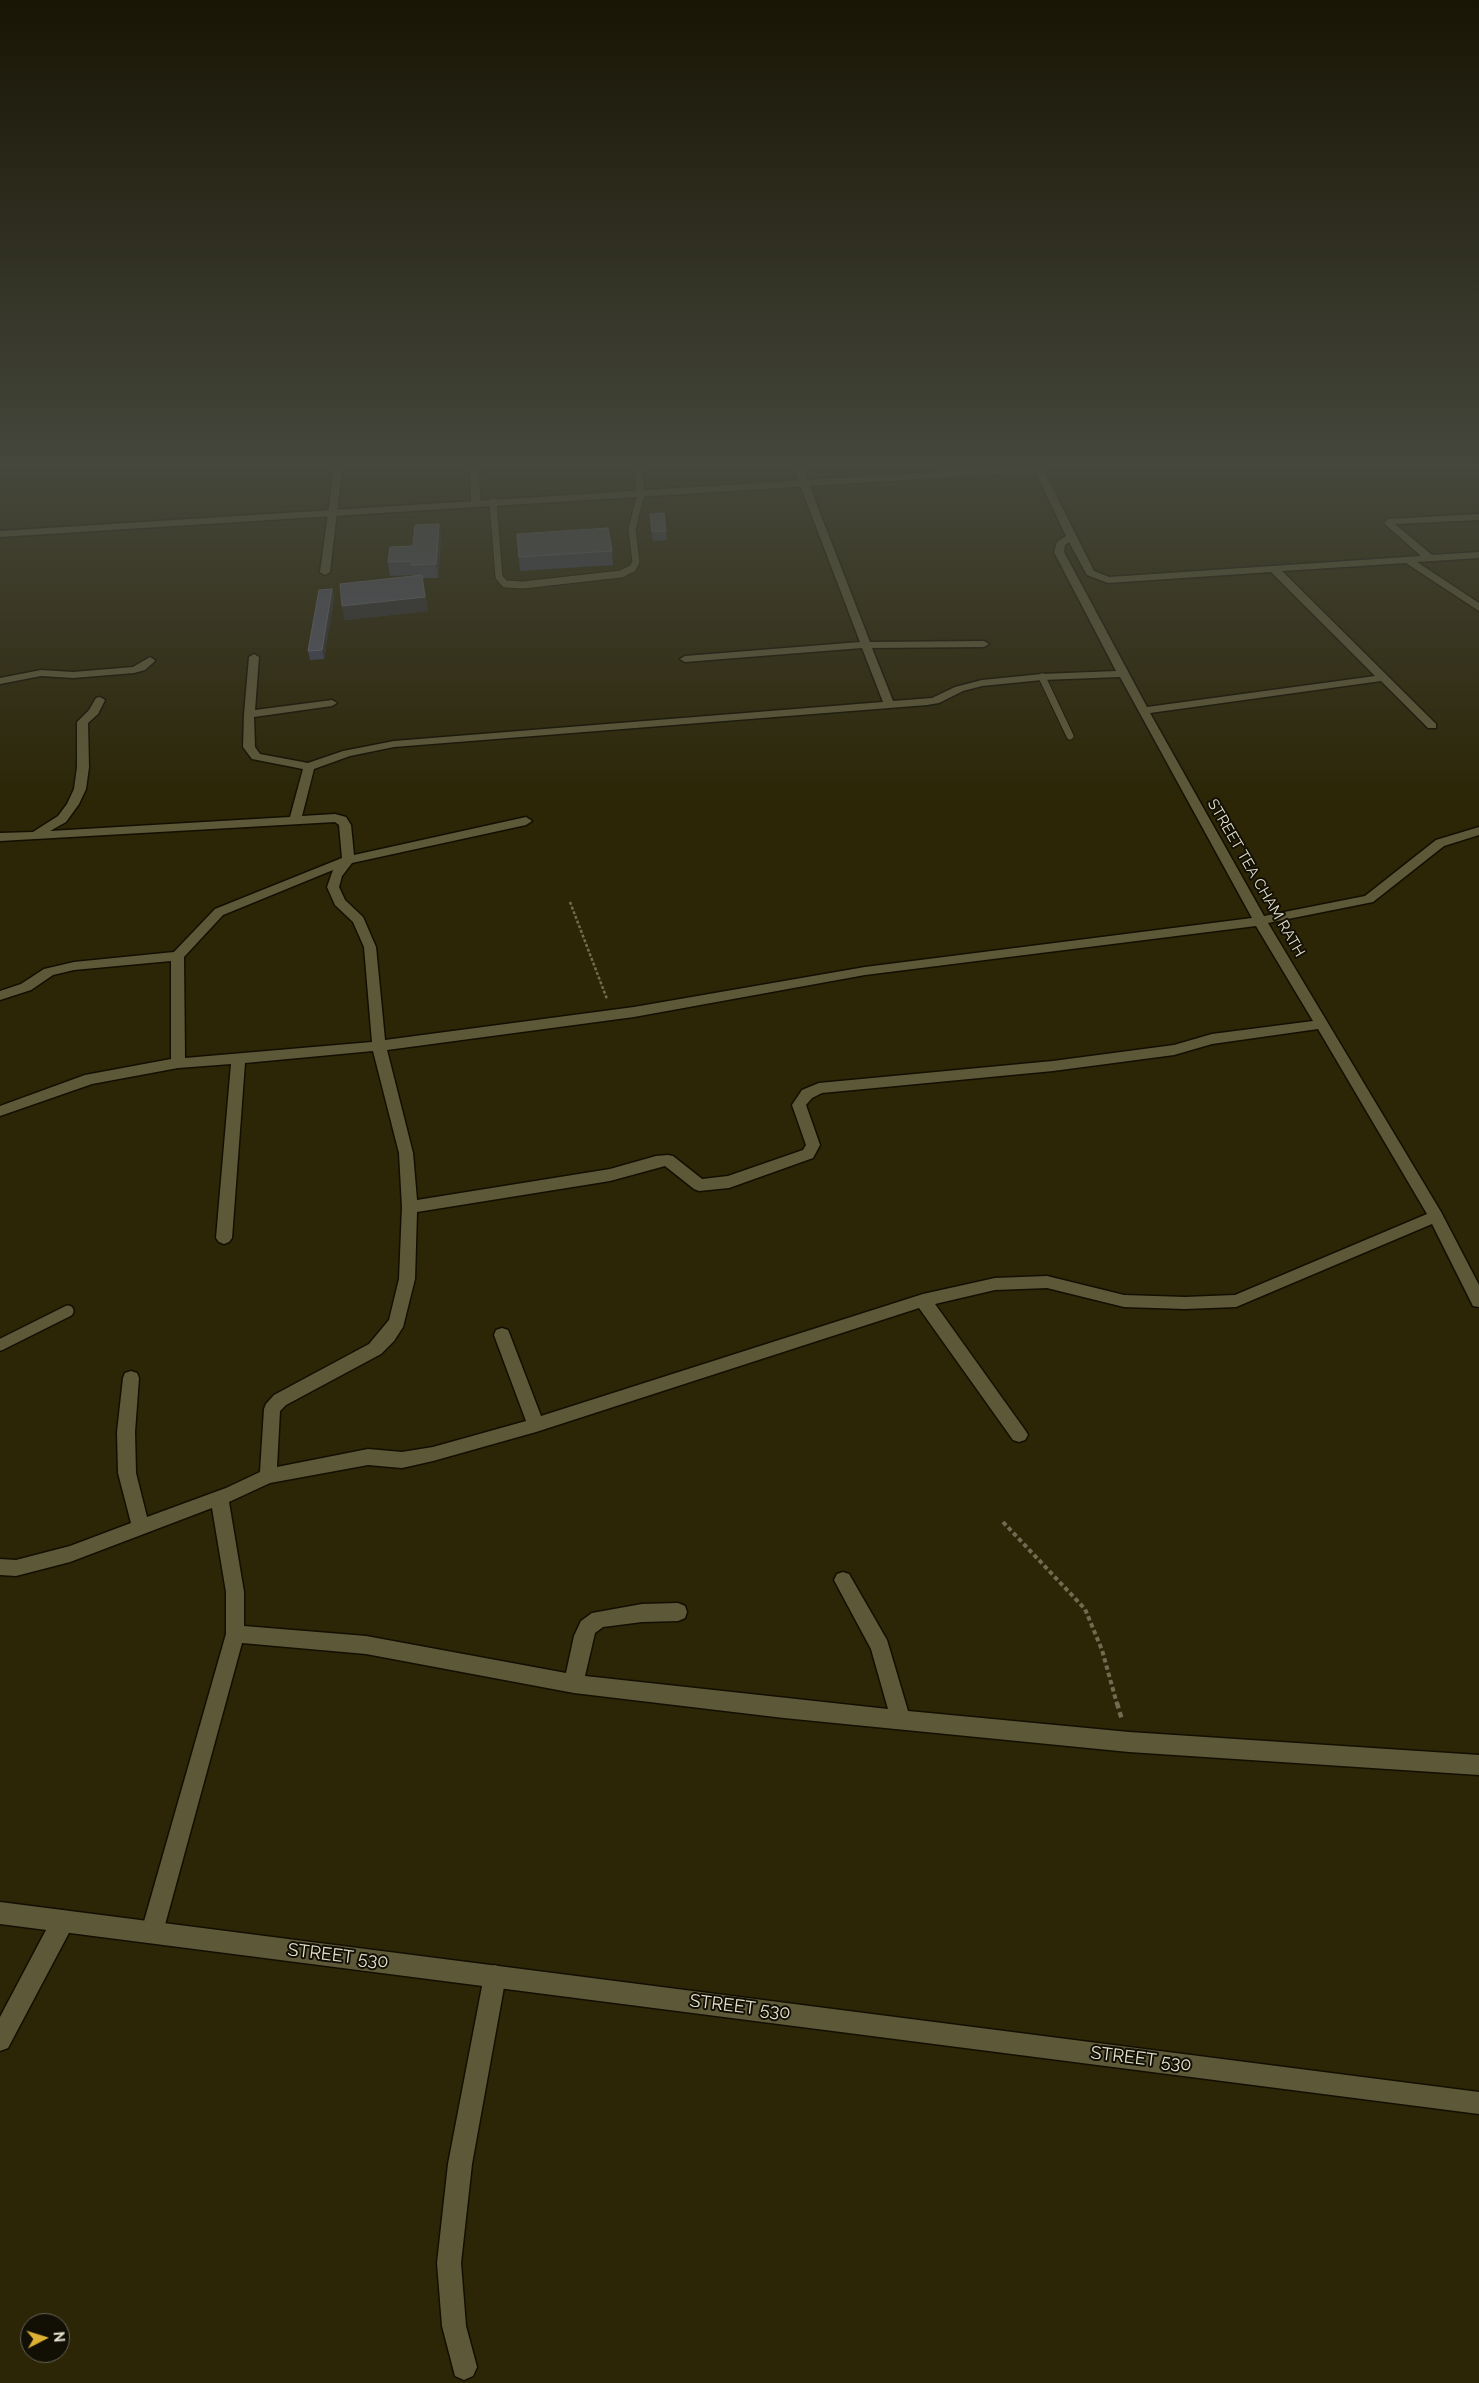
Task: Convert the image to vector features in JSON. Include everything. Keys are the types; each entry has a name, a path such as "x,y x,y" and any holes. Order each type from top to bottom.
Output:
{"street":[{"path":"840,580 888,705"},
{"name":"STREET TEA CHAM RATH","path":"1074,580 1123,674 1260,922 1472,1274 1479,1301"},
{"path":"1285,580 1381,678 1432,726"},
{"path":"1438,580 1479,608"},
{"path":"685,659 865,645 984,644"},
{"path":"254,656 249,714 249,747 256,757 309,767 347,753 394,744 888,705 935,700 959,689 982,683 1123,674"},
{"path":"0,681 41,672 73,675 134,670 141,668 150,660"},
{"path":"1144,711 1381,678"},
{"path":"36,834 62,819 73,804 80,789 83,767 82,722 94,712 100,700"},
{"path":"249,714 332,703"},
{"path":"295,821 309,767"},
{"path":"0,837 335,818 342,820 345,825 348,860 336,875 333,887 339,902 359,920 370,947 379,1046 406,1153 410,1207 407,1279 397,1322 388,1336 375,1349 280,1400 272,1409 268,1476"},
{"path":"0,996 26,987 49,972 74,966 178,956 219,912 348,860 526,821"},
{"path":"0,1111 90,1079 178,1063 379,1046 613,1014 865,971 1260,922 1369,899 1440,842 1479,831"},
{"path":"178,956 178,1063"},
{"path":"410,1207 610,1175 656,1161 668,1160 698,1185 728,1182 808,1154 813,1145 799,1105 808,1094 819,1088 1053,1066 1174,1050 1212,1039 1322,1024"},
{"path":"224,1238 238,1058"},
{"path":"0,1567 16,1568 70,1554 219,1498 268,1476 368,1457 410,1459 536,1425 923,1300 995,1284 1047,1282 1124,1301 1185,1303 1236,1301 1436,1216"},
{"path":"923,1300 1019,1435"},
{"path":"502,1335 536,1425"},
{"path":"131,1378 126,1432 127,1473 141,1527"},
{"path":"152,1932 235,1634 235,1592 219,1498"},
{"path":"843,1580 880,1646 901,1720"},
{"path":"574,1684 583,1636 588,1627 599,1619 642,1613 678,1612"},
{"path":"235,1634 366,1644 574,1684 784,1709 1129,1742 1479,1765"},
{"name":"STREET 530","path":"0,1913 1479,2103"},
{"path":"0,2040 62,1921"},
{"path":"464,2367 454,2326 449,2263 460,2164 495,1976"}],"lane":[{"path":"502,580 505,584 523,585 578,580"},
{"path":"1042,678 1070,736"},
{"path":"0,1345 68,1311"}],"path":[{"path":"570,902 613,1014"},
{"path":"1003,1522 1085,1609 1102,1650 1129,1742"}],"building":[{"path":"375,580 423,580 425,597 342,606 340,584"},
{"path":"332,589 322,650 308,651 319,590"}]}
